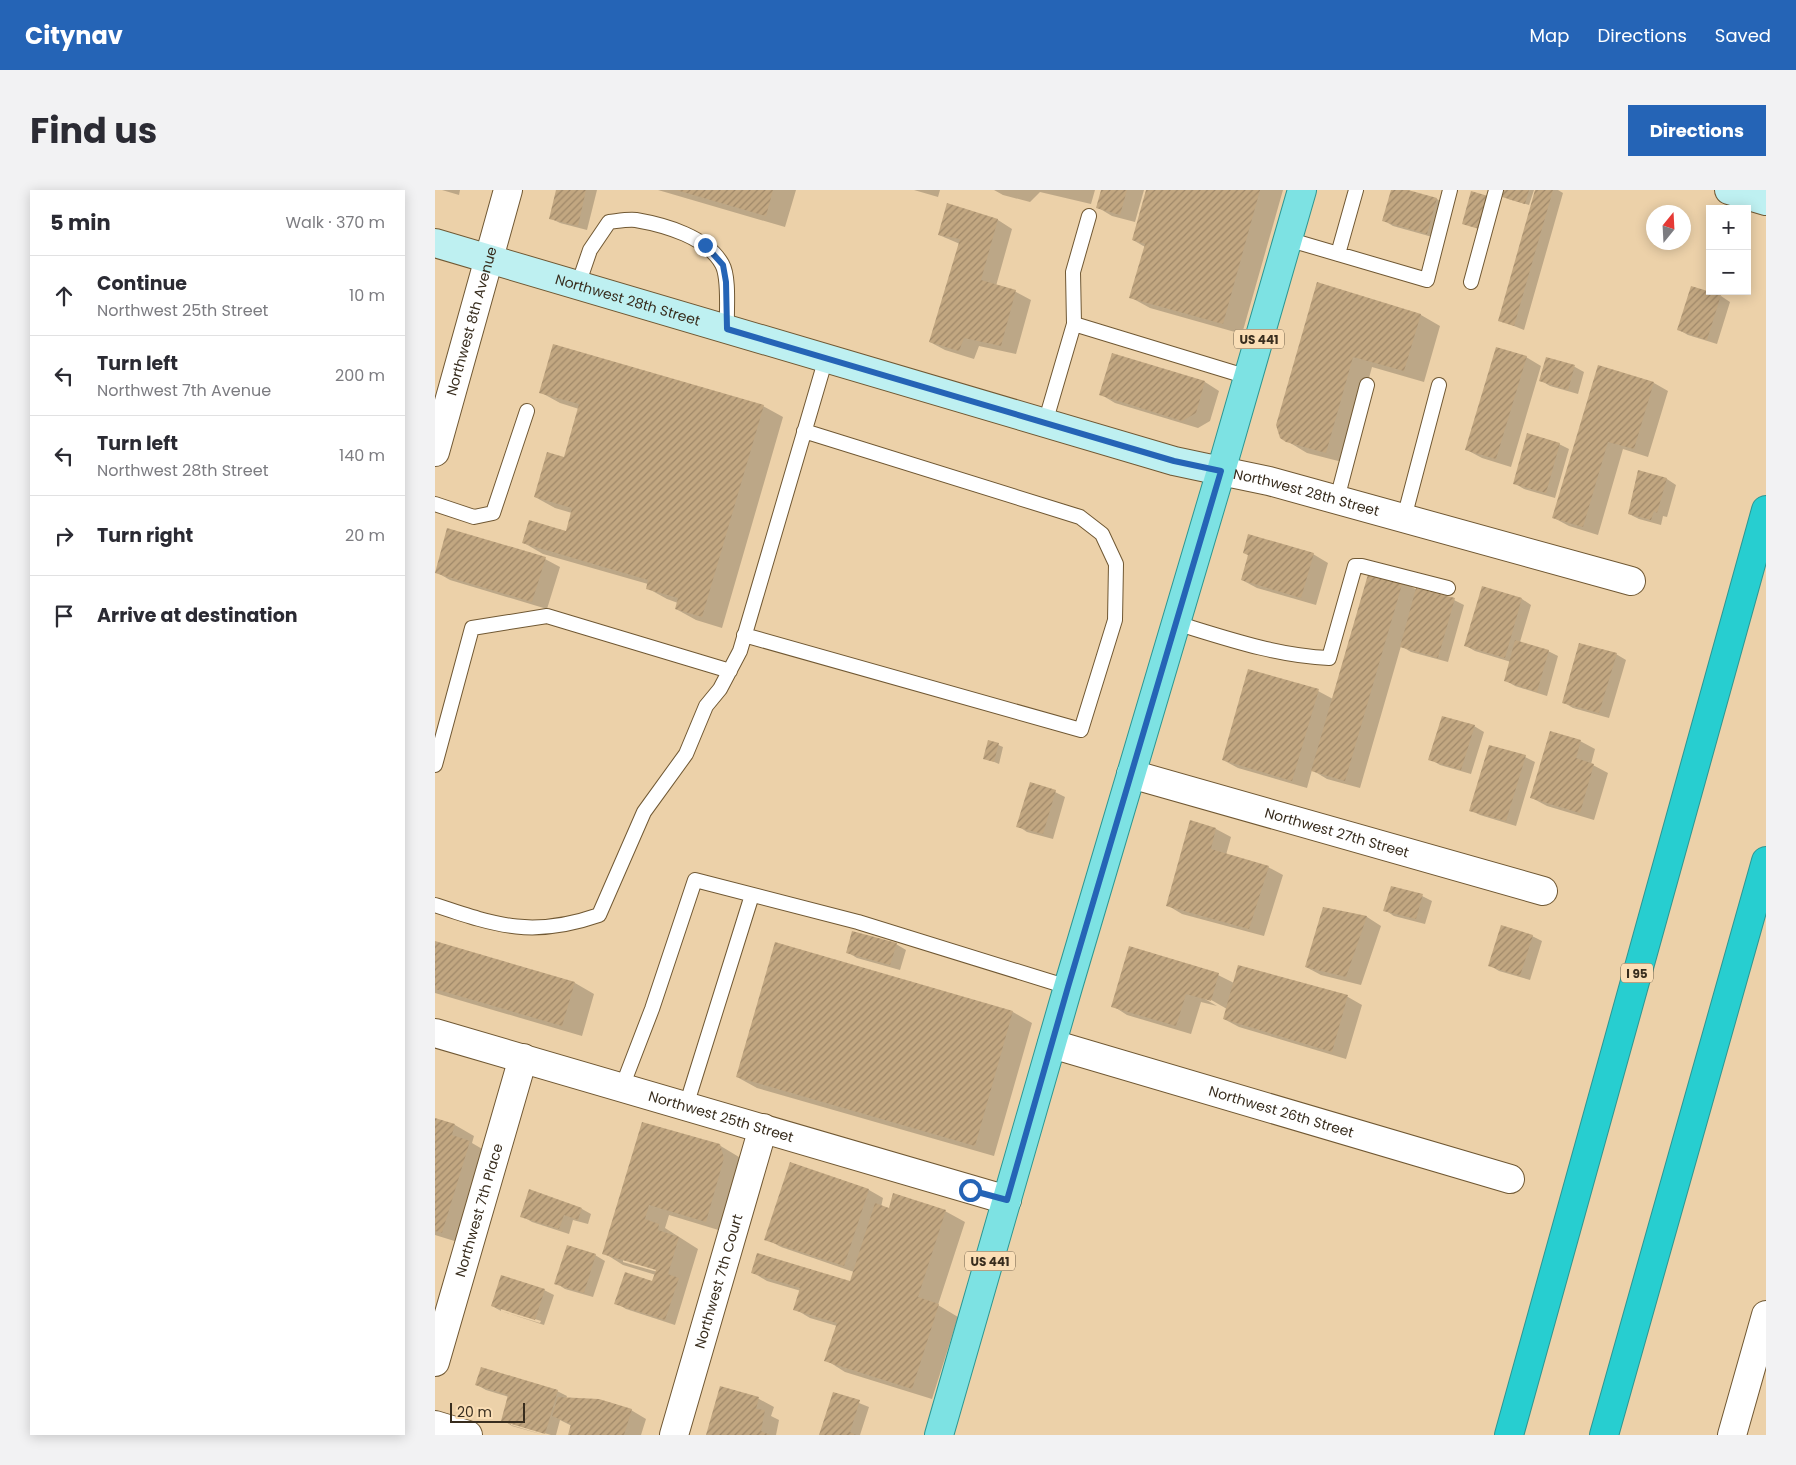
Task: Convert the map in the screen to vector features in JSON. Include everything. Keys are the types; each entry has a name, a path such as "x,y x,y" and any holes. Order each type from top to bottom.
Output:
{"highway":[{"name":"I 95","path":"1509,1435 1766,510"},
{"path":"1604,1435 1766,861"}],"main road":[{"name":"US 441","path":"939,1435 1068,987 1302,190"}],"street":[{"name":"Northwest 8th Avenue","path":"435,452 508,190"},
{"path":"1729,190 1766,201"},
{"name":"Northwest 28th Street","path":"435,243 1174,461 1269,481 1631,581"},
{"name":"Northwest 27th Street","path":"1131,774 1543,891"},
{"name":"Northwest 25th Street","path":"435,1033 1007,1200"},
{"name":"Northwest 26th Street","path":"1052,1044 1510,1179"},
{"name":"Northwest 7th Place","path":"435,1362 523,1058"},
{"name":"Northwest 7th Court","path":"674,1435 763,1128"},
{"path":"1732,1435 1754,1399 1766,1315"},
{"path":"435,1425 468,1435"}],"lane":[{"path":"1338,254 1356,190"},
{"path":"1287,239 1427,280 1450,190"},
{"path":"1471,282 1496,190"},
{"path":"1045,423 1074,324 1073,272 1089,216"},
{"path":"578,285 590,250 609,222 635,220 678,232 705,245 723,265 726,282 727,329"},
{"path":"1074,324 1248,377"},
{"path":"435,905 489,923 530,929 575,923 599,915 644,812 686,754 706,706 721,689 740,651 826,358"},
{"path":"1337,499 1367,385"},
{"path":"1404,518 1439,385"},
{"path":"435,504 474,517 493,512 527,411"},
{"path":"744,635 1081,730 1115,620 1116,564 1102,534 1080,517 804,431"},
{"path":"1176,623 1244,642 1310,657 1329,658 1355,566 1362,566 1448,588"},
{"path":"435,765 472,628 547,616 729,671"},
{"path":"622,1088 653,1010 695,880 858,922 1068,987"},
{"path":"686,1106 752,895"}],"building":[{"path":"556,190 586,190 578,226 549,219"},
{"path":"676,190 773,190 766,216"},
{"path":"1101,190 1127,190 1120,215 1096,208"},
{"path":"1146,190 1260,190 1223,324 1129,298 1145,244 1132,240"},
{"path":"1391,190 1408,190 1437,198 1427,234 1382,221"},
{"path":"1504,190 1529,190 1525,204 1502,197"},
{"path":"1535,190 1553,190 1514,326 1498,321"},
{"path":"1471,191 1488,196 1479,229 1462,224"},
{"path":"947,203 998,219 981,280 1016,290 1001,346 964,338 959,351 929,342 960,239 938,235"},
{"path":"1317,282 1421,314 1404,371 1353,357 1326,453 1286,442 1280,438 1276,425"},
{"path":"1691,286 1706,290 1706,295 1721,295 1707,340 1677,330"},
{"path":"553,344 764,405 702,617 675,609 678,598 646,589 648,580 522,543 529,520 566,531 572,508 534,497 547,452 564,457 579,404 539,393"},
{"path":"1496,347 1527,356 1496,459 1465,450"},
{"path":"1112,353 1205,381 1196,413 1182,421 1099,395"},
{"path":"1546,357 1575,365 1568,390 1539,381"},
{"path":"1598,365 1654,382 1634,449 1608,442 1583,527 1552,518"},
{"path":"1527,433 1560,443 1546,493 1513,484"},
{"path":"1638,470 1667,478 1657,513 1654,511 1651,520 1628,514"},
{"path":"447,528 546,557 532,602 435,573"},
{"path":"1248,534 1314,553 1301,598 1241,580 1248,555 1243,553"},
{"path":"1369,571 1403,581 1345,781 1311,771"},
{"path":"1482,586 1522,598 1505,658 1464,646"},
{"path":"1416,588 1455,598 1438,658 1400,647"},
{"path":"1515,640 1549,650 1537,692 1504,681"},
{"path":"1579,643 1617,653 1599,713 1562,703"},
{"path":"1248,669 1319,689 1292,781 1222,760"},
{"path":"1442,716 1475,725 1461,770 1428,760"},
{"path":"1550,731 1581,740 1576,758 1594,764 1580,813 1530,798"},
{"path":"988,740 999,743 994,762 983,759"},
{"path":"1489,745 1526,755 1506,821 1469,811"},
{"path":"1030,782 1056,790 1043,834 1016,827"},
{"path":"1190,820 1216,828 1211,849 1269,866 1249,929 1166,906"},
{"path":"1391,886 1423,894 1416,919 1383,911"},
{"path":"1323,907 1367,916 1346,977 1305,967"},
{"path":"1501,925 1533,935 1520,976 1488,966"},
{"path":"852,931 897,943 890,965 846,953"},
{"path":"435,941 575,982 562,1026 435,989"},
{"path":"775,942 1013,1011 975,1146 736,1077"},
{"path":"1129,946 1219,973 1211,1001 1186,994 1176,1026 1111,1007"},
{"path":"1238,965 1348,995 1332,1052 1223,1019"},
{"path":"435,1118 455,1124 452,1135 470,1141 442,1233 435,1231"},
{"path":"642,1122 720,1144 724,1158 706,1222 649,1205 645,1219 659,1224 658,1230 679,1237 668,1274 679,1278 665,1320 614,1304 625,1272 652,1281 656,1270 602,1254"},
{"path":"790,1162 869,1189 844,1266 764,1240"},
{"path":"529,1189 582,1208 578,1220 564,1215 559,1229 520,1217"},
{"path":"893,1193 946,1210 918,1297 939,1304 912,1389 824,1361 837,1323 793,1310 800,1288 751,1273 757,1253 850,1281 875,1203 889,1208"},
{"path":"567,1245 596,1254 584,1293 554,1284"},
{"path":"501,1275 545,1289 535,1320 491,1306"},
{"path":"481,1367 558,1390 545,1434 501,1421 508,1395 475,1385"},
{"path":"720,1386 759,1397 756,1409 765,1410 761,1431 770,1435 706,1435"},
{"path":"833,1392 860,1400 850,1432 856,1435 819,1435"},
{"path":"558,1397 599,1399 632,1409 624,1435 568,1435 571,1424 552,1416"}],"route":[{"path":"705,245 723,265 726,282 727,329 1174,461 1221,471 1007,1200 970,1190"}]}
